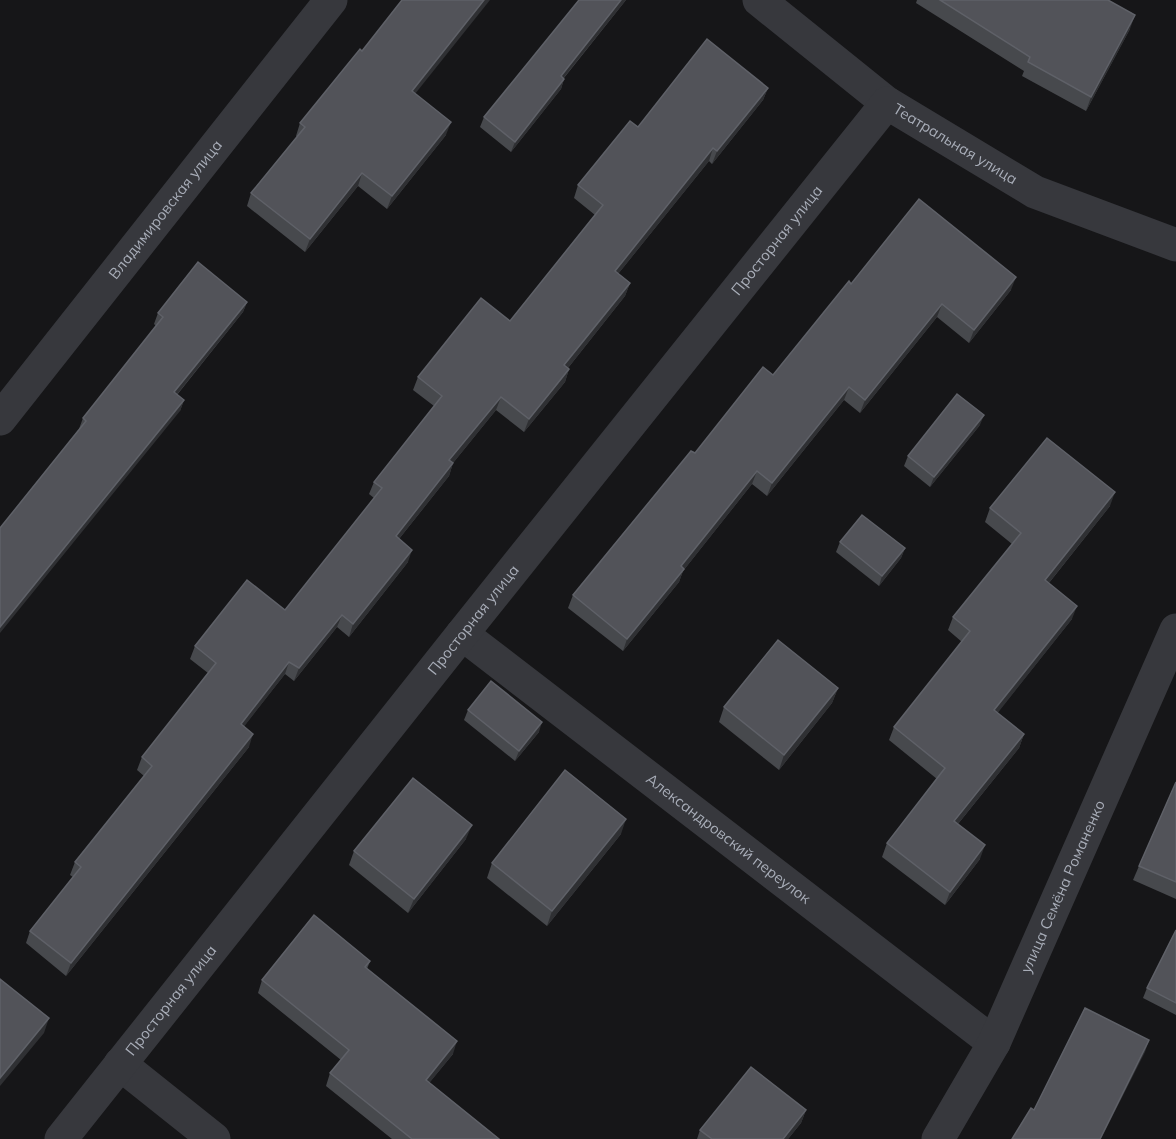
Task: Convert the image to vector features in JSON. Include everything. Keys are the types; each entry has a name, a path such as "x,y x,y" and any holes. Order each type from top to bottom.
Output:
{"street":[{"name":"Владимировская улица","path":"0,419 331,0"},
{"name":"Театральная улица","path":"759,0 887,103 1035,192 1176,245"},
{"name":"Просторная улица","path":"61,1139 887,103"},
{"name":"улица Семёна Романенко","path":"938,1139 994,1043 1176,630"},
{"name":"Александровский переулок","path":"462,634 994,1043"},
{"path":"120,1065 214,1139"}],"building":[{"path":"402,0 484,0 412,91 451,122 392,196 362,173 310,239 251,193 305,127 300,123"},
{"path":"579,0 621,0 561,76 564,79 515,142 484,117"},
{"path":"940,0 1108,0 1135,15 1091,97 1028,62 1030,57"},
{"path":"707,39 768,88 717,151 713,148 615,271 630,283 564,365 569,369 529,419 501,397 449,460 453,463 396,536 412,550 353,624 342,615 299,668 289,662 241,724 253,734 71,963 30,931 81,867 75,862 152,766 142,757 216,663 195,646 247,580 285,610 382,488 374,482 442,396 418,377 481,298 510,321 603,205 578,185 630,121 638,127"},
{"path":"919,199 1016,277 974,330 942,304 865,400 849,387 772,483 757,471 681,566 684,569 627,639 573,595 691,451 695,453 763,367 773,375 849,281 851,284"},
{"path":"198,262 247,302 174,392 184,400 0,627 0,528 86,421 83,418 163,317 158,313"},
{"path":"957,394 984,415 934,477 908,456"},
{"path":"1047,438 1115,492 1045,580 1077,606 994,710 1024,734 954,821 985,845 950,892 887,843 945,768 894,727 970,631 953,617 1021,533 990,508"},
{"path":"862,515 905,548 882,576 840,542"},
{"path":"778,640 838,688 784,755 724,707"},
{"path":"491,681 542,722 519,751 468,710"},
{"path":"565,770 626,819 552,911 492,863"},
{"path":"413,778 472,825 414,899 354,851"},
{"path":"1176,782 1176,882 1139,866"},
{"path":"314,915 370,961 365,967 457,1041 426,1080 499,1139 412,1139 330,1073 349,1050 262,980"},
{"path":"1176,930 1176,1003 1147,988"},
{"path":"0,979 49,1018 0,1078"},
{"path":"1085,1008 1149,1040 1100,1139 1012,1139 1031,1108 1034,1110"},
{"path":"751,1067 806,1110 783,1139 712,1139 700,1130"}]}
